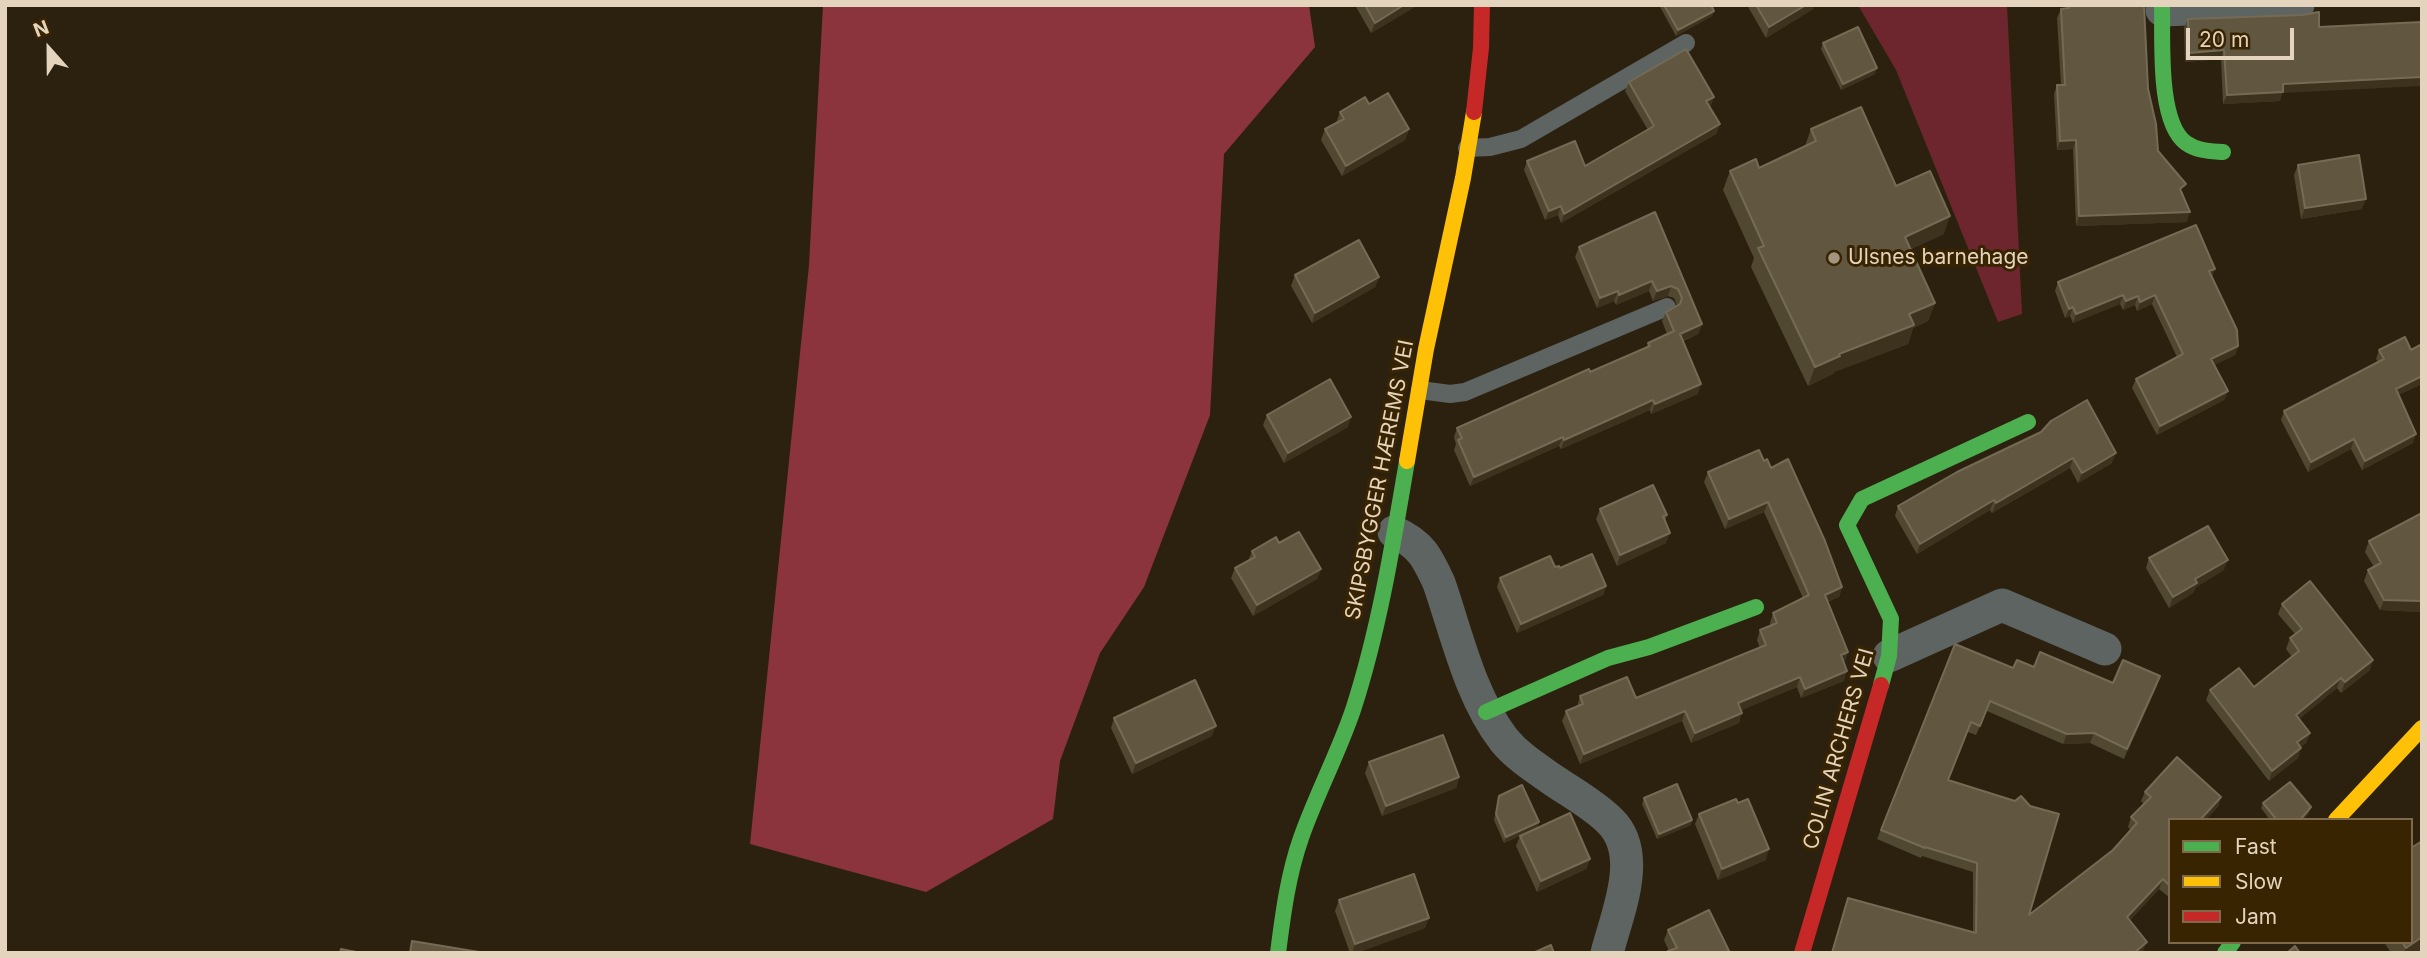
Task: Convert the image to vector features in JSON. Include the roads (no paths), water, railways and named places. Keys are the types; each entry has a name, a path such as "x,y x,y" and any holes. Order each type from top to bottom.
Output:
{"street":[{"name":"SKIPSBYGGER HÆREMS VEI","path":"1278,953 1294,859 1353,709 1394,532 1481,66 1482,5"},
{"path":"2223,152 2189,146 2182,141 2170,121 2162,8 2298,5"},
{"name":"COLIN ARCHERS VEI","path":"1802,953 1889,656 1891,619 1847,525 1862,499 2028,422"},
{"path":"1394,532 1409,538 1420,548 1430,565 1486,712 1512,749 1610,820 1622,836 1626,862 1625,883 1607,953"},
{"path":"1889,656 2002,605 2105,649"},
{"path":"1486,712 1608,657 1649,647 1756,607"},
{"path":"2338,818 2422,728"}],"lane":[{"path":"1467,148 1490,147 1521,139 1686,43"},
{"path":"1420,390 1450,394 1465,392 1667,307"}],"place":[{"name":"Ulsnes barnehage","path":"1834,258"}]}
